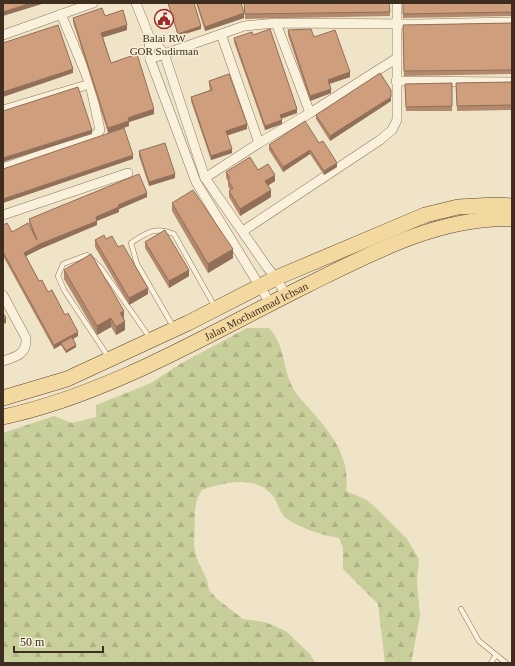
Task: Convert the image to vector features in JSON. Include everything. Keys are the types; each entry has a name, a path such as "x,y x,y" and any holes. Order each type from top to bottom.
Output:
{"main road":[{"name":"Jalan Mochammad Ichsan","path":"3,398 67,379 175,329 276,278 425,215 458,207 495,205 512,206"},
{"name":"Jalan Mochammad Ichsan","path":"3,417 93,390 155,362 335,271 434,229 490,218 512,219"}],"street":[{"path":"3,35 93,3"},
{"path":"136,3 149,36 150,59 196,182 270,303"},
{"path":"244,231 380,140 392,130 397,120 397,3"},
{"path":"3,168 95,136 100,130 90,84 61,14"},
{"path":"150,59 244,26 276,23 396,24 512,22"},
{"path":"276,23 310,112"},
{"path":"221,34 259,143"},
{"path":"149,36 164,53 206,178 244,231 286,295"},
{"path":"206,178 259,143 397,58"},
{"path":"396,81 512,82"},
{"path":"3,110 90,84"},
{"path":"3,215 128,173"},
{"path":"3,295 26,338 27,345 25,350 16,357 3,361"}],"lane":[{"path":"175,329 137,264 131,243 146,233 163,229 174,234 216,309"},
{"path":"110,359 64,290 58,276 63,264 86,254 101,268 151,340"},
{"path":"461,609 478,641 506,663"},
{"path":"491,663 496,655"}],"green space":[{"path":"247,328 269,328 274,335 281,350 287,373 294,391 324,426 337,445 345,467 347,478 346,491 367,500 376,508 407,539 419,559 417,582 420,616 411,663 385,663 378,604 343,569 343,548 339,538 312,531 293,523 283,515 275,499 268,491 251,483 241,482 202,490 197,499 195,511 194,546 197,559 207,580 209,590 217,599 243,619 265,622 286,631 310,654 315,663 3,663 3,433 54,416 72,423 96,417 96,405 151,383 180,364"}],"building":[{"path":"3,3 31,3 3,12"},
{"path":"168,3 194,3 201,26 178,34"},
{"path":"197,3 241,3 244,13 205,27"},
{"path":"244,3 389,3 390,12 245,14"},
{"path":"403,3 512,3 512,12 403,14"},
{"path":"102,8 105,16 123,10 127,25 101,33 111,63 137,54 154,109 128,118 129,121 108,128 73,18"},
{"name":"Balai RW GOR Sudirman","path":"167,9 172,21 161,25 157,12"},
{"path":"512,23 512,70 404,71 403,25"},
{"path":"58,25 73,69 3,92 3,43"},
{"path":"270,29 297,109 280,115 282,120 265,126 234,38 252,32 253,35"},
{"path":"311,29 314,37 335,30 350,72 328,80 331,89 310,96 288,30"},
{"path":"380,73 391,90 391,97 330,136 316,115"},
{"path":"229,74 247,124 226,131 232,149 211,156 191,97 212,90 209,81"},
{"path":"512,82 512,105 457,106 456,83"},
{"path":"452,83 452,106 406,107 405,84"},
{"path":"78,87 92,130 3,158 3,111"},
{"path":"305,121 319,143 323,141 337,163 324,171 310,150 283,167 269,145"},
{"path":"124,128 133,155 3,199 3,169"},
{"path":"165,143 175,174 149,182 139,151"},
{"path":"250,157 258,170 268,164 275,175 265,181 271,190 240,209 229,191 233,188 228,180 230,178 226,172"},
{"path":"139,174 147,193 118,205 119,207 96,217 97,221 40,244 24,253 39,281 42,280 48,292 52,290 65,315 68,313 78,332 54,345 3,252 3,225 7,223 12,232 28,223 37,240 29,219"},
{"path":"193,190 233,249 208,264 172,203"},
{"path":"165,230 189,270 169,281 145,242"},
{"path":"104,235 106,239 112,236 118,247 123,245 148,288 129,298 95,240"},
{"path":"91,254 124,311 120,313 125,321 116,327 111,318 97,326 64,270"},
{"path":"3,313 6,318 3,320"},
{"path":"72,337 76,345 66,351 61,343"}],"place":[{"name":"Balai RW GOR Sudirman","path":"164,19"}]}
